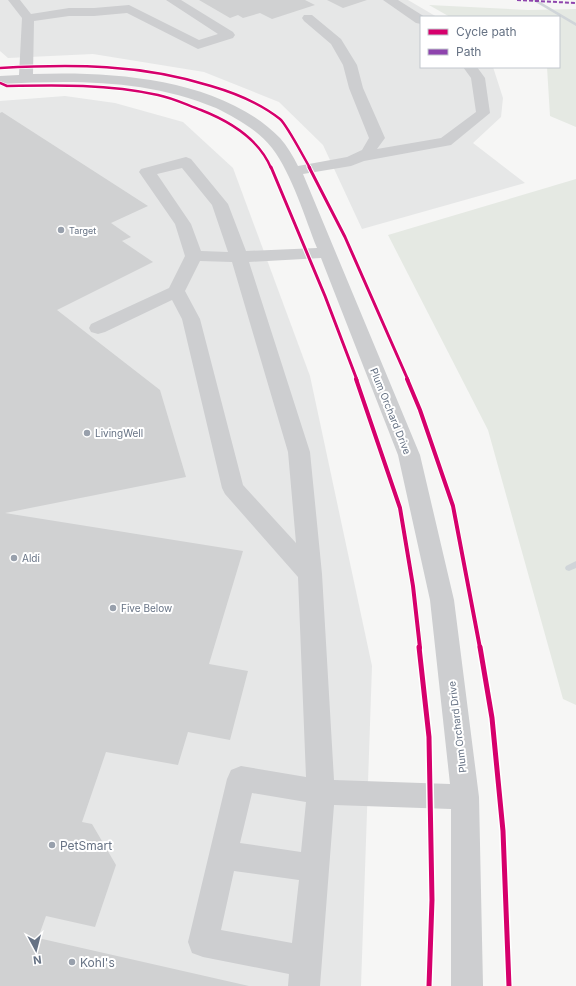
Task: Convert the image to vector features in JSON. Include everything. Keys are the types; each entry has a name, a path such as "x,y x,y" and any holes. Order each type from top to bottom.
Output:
{"street":[{"path":"14,0 19,4 28,18 26,78"},
{"path":"69,12 100,0"},
{"path":"389,0 420,19"},
{"path":"129,8 198,45 228,34 171,3"},
{"path":"28,18 69,12 94,12 150,6"},
{"path":"294,171 351,161 367,153 377,138 356,88 350,65 336,42 308,18"},
{"path":"358,157 446,142 471,124 483,113 478,78 471,68"},
{"name":"Plum Orchard Drive","path":"0,80 83,77 131,80 170,88 210,100 226,106 246,118 275,141 294,171 409,455 442,600 465,797 467,986"},
{"path":"98,328 176,291 194,256 183,224 147,172 186,162 220,204 240,257 299,452 310,574 321,792 305,973 203,942 241,779 321,792 465,797"},
{"path":"194,256 240,257 327,253"},
{"path":"176,291 191,319 233,488 310,574"},
{"path":"223,855 314,868"}],"shaded area":[{"path":"0,0 408,0 435,16 420,16 420,68 493,68 503,98 501,117 473,143 525,183 362,229 323,145 279,102 204,72 93,54 8,58 0,51"},
{"path":"429,5 528,10 576,9 576,127 550,116 547,68 560,68 560,16 448,16"},
{"path":"65,96 115,103 183,122 233,168 310,376 372,666 361,986 0,986 0,101"},
{"path":"576,179 576,705 563,699 488,430 388,235"}],"building":[{"path":"199,0 305,0 315,5 272,19 260,13 243,18 238,15 230,18"},
{"path":"327,0 367,0 343,8"},
{"path":"2,112 148,206 111,223 131,237 122,241 153,262 57,310 160,390 186,477 5,513 243,551 209,664 248,671 230,740 188,732 178,765 106,752 82,822 92,824 116,865 95,927 46,916 38,938 249,986 0,986 0,113"}],"waterway":[{"path":"534,0 576,25"},
{"path":"569,568 576,564"}],"marked path":[{"path":"517,0 576,3"}],"cycle path":[{"path":"0,68 58,65 103,66 151,71 183,77 227,91 260,106 281,120 316,178 345,237 370,296 395,349 420,410 453,506 473,605 492,718 503,831 509,986"},
{"path":"0,83 7,86 82,85 128,89 160,95 218,117 237,128 266,155 325,296 356,378 400,508 413,586 429,737 432,900 429,986"}],"place":[{"name":"Target","path":"61,230"},
{"name":"LivingWell","path":"87,433"},
{"name":"Aldi","path":"14,558"},
{"name":"Five Below","path":"113,608"},
{"name":"PetSmart","path":"52,845"},
{"name":"Kohl's","path":"72,962"}]}
